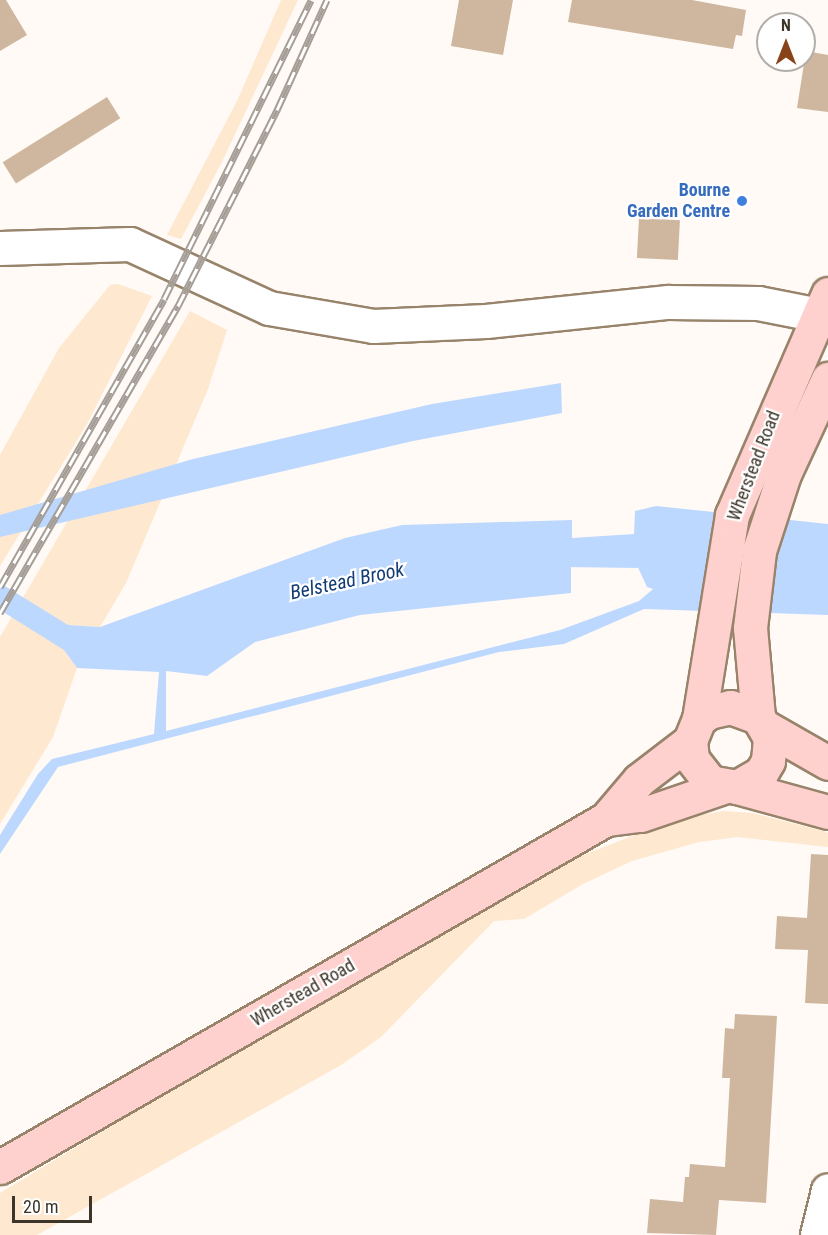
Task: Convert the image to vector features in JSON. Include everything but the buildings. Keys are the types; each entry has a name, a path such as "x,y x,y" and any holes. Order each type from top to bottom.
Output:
{"main road":[{"name":"Wherstead Road","path":"823,304 732,515 692,759 698,772 730,787 751,782 768,761 750,628 751,594 767,519 828,379"},
{"path":"606,819 639,780 695,730 709,712 730,707 762,723 828,763"},
{"path":"606,819 641,815 730,787 828,812"},
{"name":"Wherstead Road","path":"0,1167 606,819"}],"street":[{"path":"0,248 130,244 269,308 353,323 410,326 486,321 668,302 823,304"},
{"path":"817,1235 828,1190"}],"shaded area":[{"path":"281,0 298,0 222,162 181,239 167,235 237,101"},
{"path":"118,284 152,296 87,424 0,566 0,455 59,348 110,285"},
{"path":"190,311 227,330 208,389 126,583 100,627 68,625 64,650 77,668 53,737 0,824 0,637"},
{"path":"723,811 752,813 823,831 828,833 828,847 738,837 699,842 632,861 583,884 524,919 494,921 381,1037 341,1065 37,1235 0,1235 0,1193 224,1058 581,856 673,820"}],"water":[{"path":"561,383 562,413 413,441 0,537 0,515 193,459 432,404"},
{"path":"656,506 828,524 828,615 644,609 564,644 499,652 58,767 0,854 0,835 38,774 52,759 154,734 159,672 77,668 64,650 0,610 0,583 68,625 100,627 345,538 402,525 572,520 572,538 634,534 635,511","holes":["635,561 647,587 653,589 639,601 560,630 166,731 166,671 207,676 255,642 360,615 571,593 571,562"]}],"waterway":[{"name":"Belstead Brook","path":"562,563 642,564"}],"railway":[{"path":"0,587 164,299 311,0"},
{"path":"0,613 178,306 277,110 327,0"}],"place":[{"name":"Bourne Garden Centre","path":"742,201"}]}
